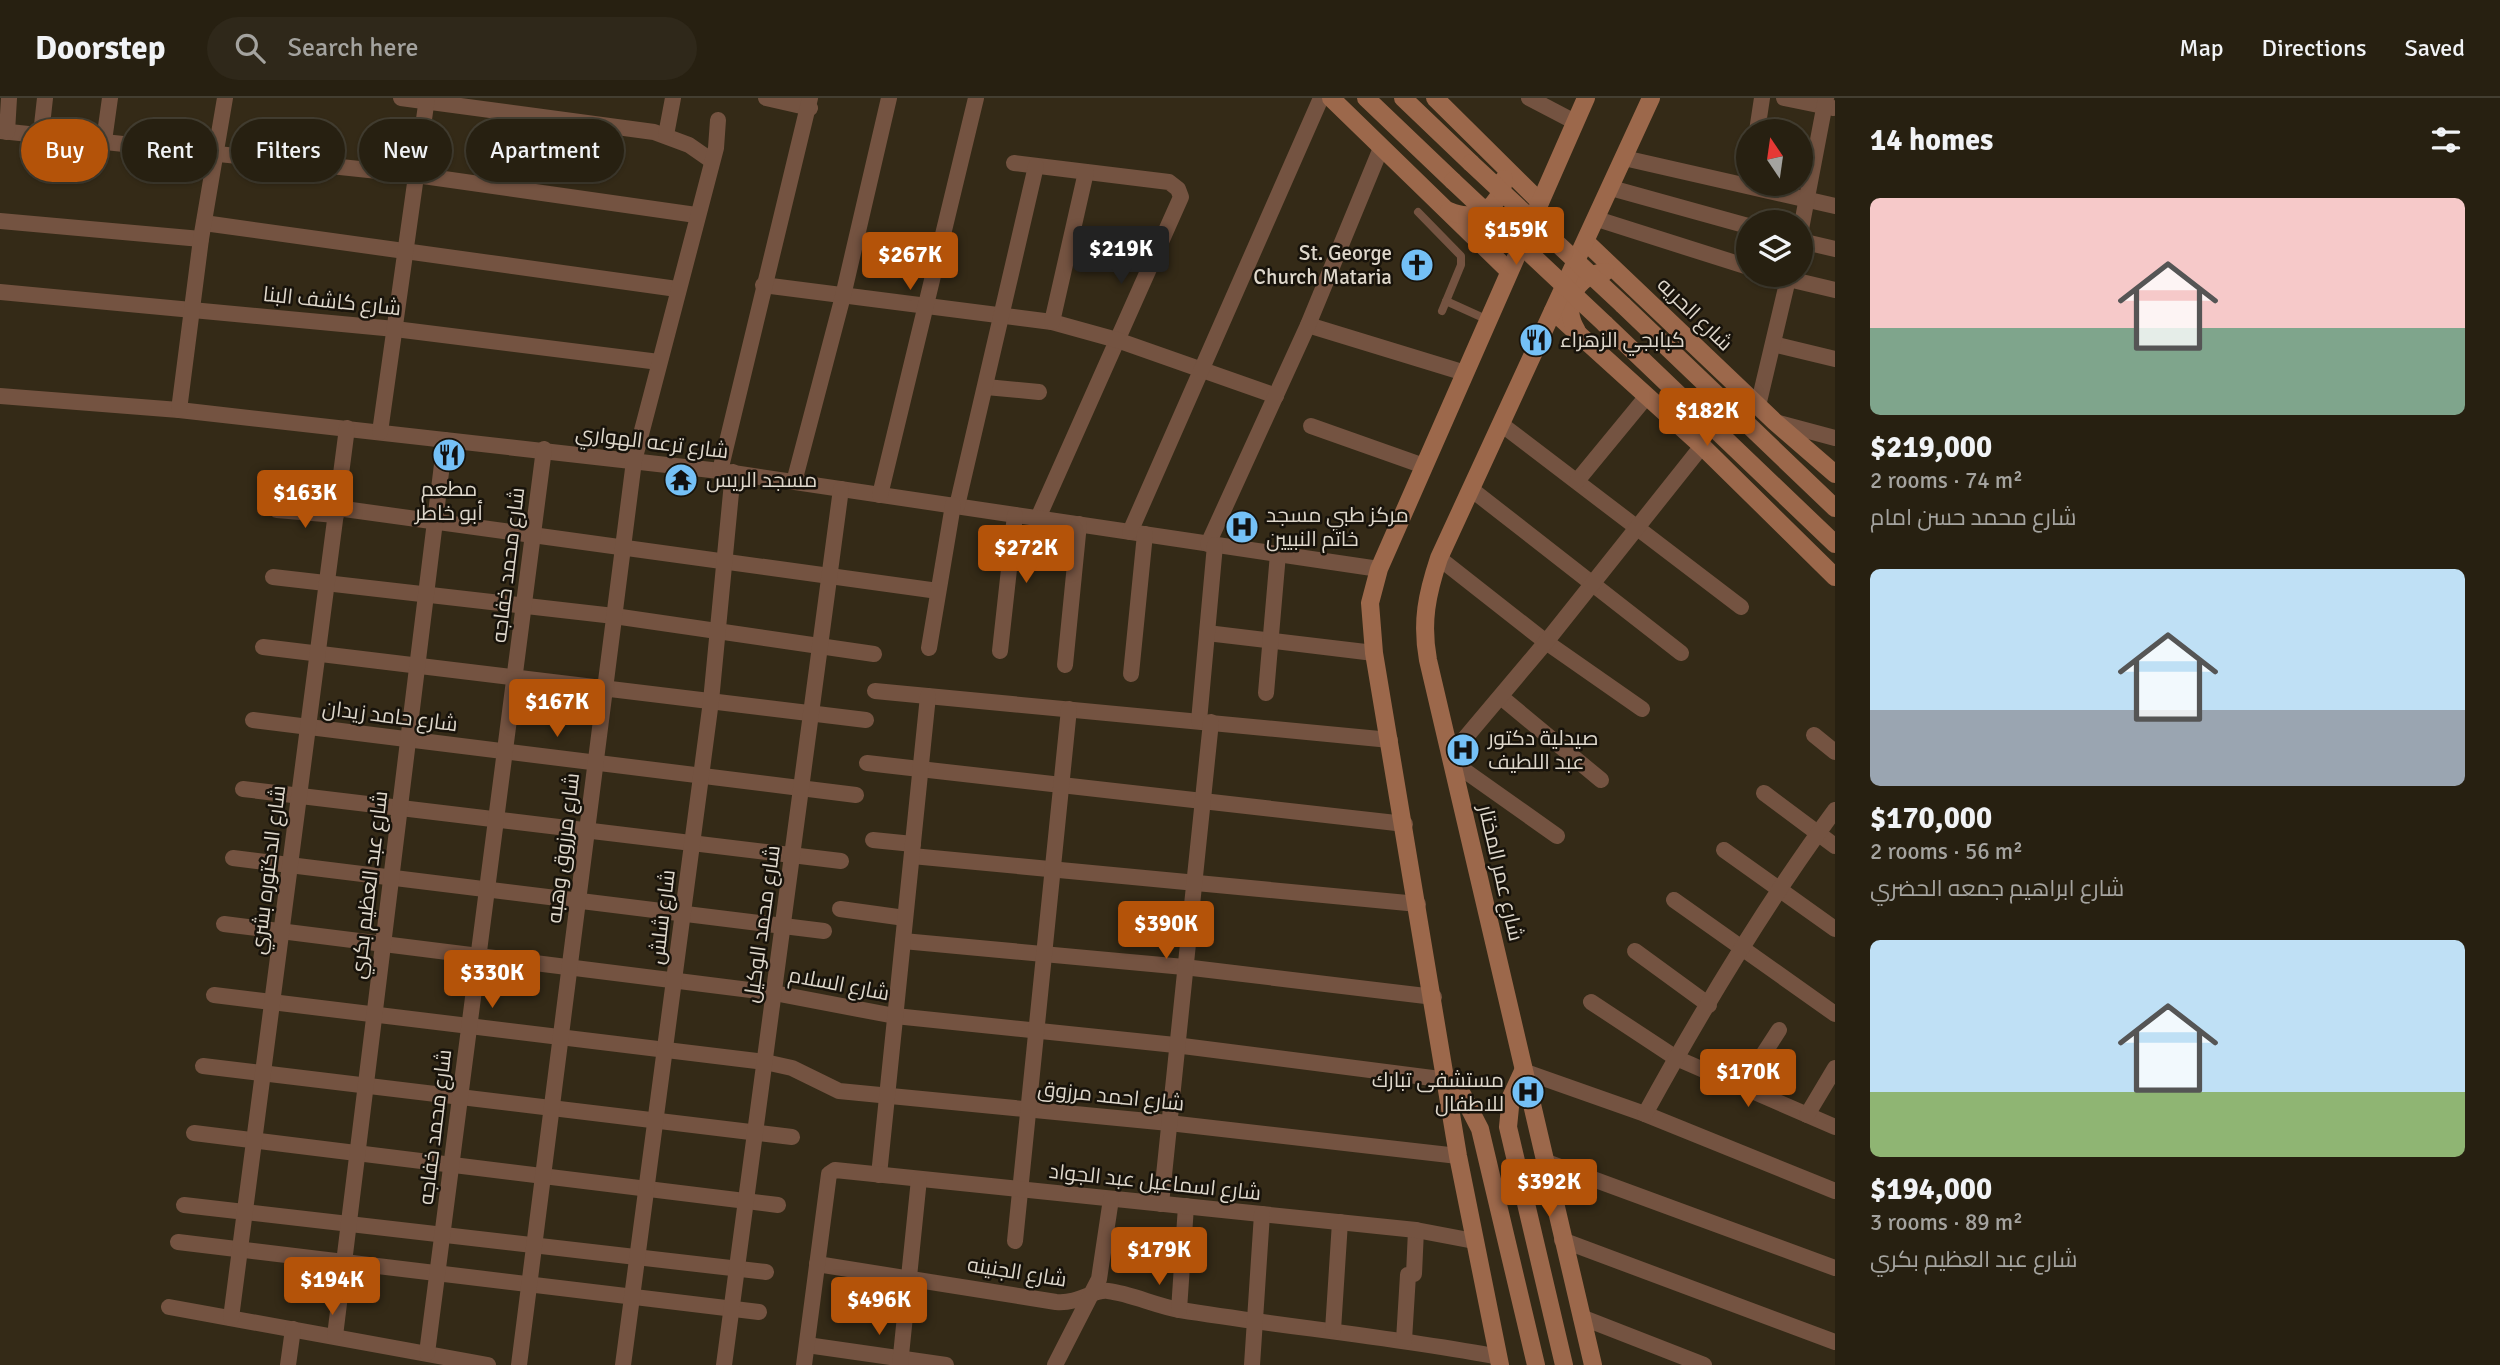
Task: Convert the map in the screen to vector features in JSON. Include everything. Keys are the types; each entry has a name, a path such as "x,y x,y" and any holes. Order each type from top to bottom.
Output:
{"main road":[{"path":"1331,98 1510,271"},
{"path":"1366,98 1835,544"},
{"path":"1403,98 1835,508"},
{"path":"1435,98 1540,202"},
{"path":"1499,1361 1458,1156 1448,1080 1374,653 1370,603 1379,569 1586,98"},
{"name":"شارع عمر المختار","path":"1593,1365 1424,640 1425,600 1439,558 1651,98"},
{"path":"1444,208 1451,213 1470,216 1495,204 1500,196 1504,177 1498,159"},
{"name":"شارع الحريه","path":"1586,242 1775,422 1835,474"},
{"path":"1579,335 1570,312 1576,288 1591,275 1619,273"},
{"path":"1553,311 1702,446 1835,577"},
{"path":"1523,1071 1511,1097 1508,1126 1564,1365"},
{"path":"1448,1080 1473,1111 1480,1129 1536,1365"}],"street":[{"path":"4,132 9,98"},
{"path":"43,119 45,98"},
{"path":"107,119 110,98"},
{"path":"225,98 217,154 359,169"},
{"path":"401,98 666,135 689,145 712,161"},
{"path":"666,135 673,98"},
{"path":"766,98 810,103"},
{"path":"794,482 843,296 889,98"},
{"path":"880,495 976,98"},
{"path":"1131,674 1138,533 1204,369 1321,98"},
{"path":"1529,98 1575,122"},
{"path":"1759,119 1762,98"},
{"path":"1783,98 1829,104 1806,210"},
{"path":"424,119 427,100"},
{"name":"شارع شلش","path":"623,1365 711,701 724,562 726,472 763,285 810,103"},
{"name":"شارع مرزوق وهبه","path":"519,1365 634,461 712,161 718,120"},
{"path":"1161,1203 1202,799 1211,544 1308,326 1381,148"},
{"path":"1625,158 1835,206"},
{"path":"1014,163 1169,182 1180,193 1180,201 1038,518"},
{"path":"929,648 955,506 986,387 1036,166"},
{"path":"1052,322 1086,172"},
{"path":"452,180 696,215"},
{"path":"179,410 202,231 212,182"},
{"path":"380,432 415,182"},
{"path":"1611,187 1736,223"},
{"path":"1597,219 1736,263"},
{"path":"0,221 202,231 406,251 677,289"},
{"path":"1813,244 1835,249"},
{"path":"1813,284 1835,290"},
{"path":"763,285 1052,322 1117,340 1276,396"},
{"path":"1758,406 1773,344 1781,287"},
{"name":"شارع كاشف البنا","path":"0,292 395,328 659,362"},
{"path":"1308,326 1465,373"},
{"path":"1773,344 1835,359"},
{"path":"986,387 1039,392"},
{"path":"1577,481 1647,396"},
{"name":"شارع ترعه الهواري","path":"0,397 179,410 544,449 726,472 1379,569"},
{"path":"1775,422 1835,438"},
{"path":"1501,424 1741,607"},
{"path":"1311,426 1424,466"},
{"name":"شارع الدكتوره بشري","path":"231,1318 347,428"},
{"name":"شارع عبد العظيم بكري","path":"335,1336 445,440"},
{"path":"1557,836 1451,758 1702,446"},
{"name":"شارع محمد خفاجه","path":"427,1353 544,449"},
{"name":"شارع محمد الوكيل","path":"724,1365 841,489"},
{"path":"1471,489 1681,653"},
{"path":"277,510 336,511 435,522 938,591"},
{"path":"1000,650 1015,515"},
{"path":"1065,665 1079,524"},
{"path":"1266,693 1278,554"},
{"path":"1439,558 1546,642 1642,709"},
{"path":"273,577 426,597 614,616 874,654"},
{"path":"1207,633 1374,653"},
{"path":"263,647 866,720"},
{"path":"875,691 1390,740"},
{"path":"879,1175 928,696"},
{"path":"1501,697 1601,780"},
{"path":"1014,1241 1069,709"},
{"name":"شارع حامد زيدان","path":"253,720 856,795"},
{"path":"1814,735 1835,752"},
{"path":"867,763 1405,824"},
{"path":"243,789 841,861"},
{"path":"1764,793 1835,846"},
{"path":"1645,1114 1676,1058 1779,890 1835,810"},
{"path":"873,840 912,850 1051,869 1418,904"},
{"path":"1724,850 1835,929"},
{"path":"233,858 824,931"},
{"path":"1674,900 1835,1014"},
{"path":"840,909 905,918"},
{"name":"شارع السلام","path":"224,923 774,993 895,1016 1175,1045 1448,1080"},
{"path":"903,941 1184,967 1434,997"},
{"path":"1635,951 1709,1005"},
{"name":"شارع احمد مرزوق","path":"214,995 765,1062 792,1068 839,1091 1169,1123 1458,1156"},
{"path":"1591,1002 1676,1058 1835,1127"},
{"path":"1742,1087 1779,1030"},
{"path":"203,1066 460,1094 792,1137"},
{"path":"1807,1115 1835,1068"},
{"path":"1523,1071 1645,1114 1835,1191"},
{"path":"194,1133 778,1205"},
{"path":"1544,1161 1835,1268"},
{"name":"شارع اسماعيل عبد الجواد","path":"817,1264 831,1171 1416,1230 1474,1241"},
{"path":"901,1362 919,1179"},
{"path":"1055,1365 1104,1265 1111,1199"},
{"path":"184,1205 766,1272"},
{"path":"1179,1310 1186,1206"},
{"path":"1252,1365 1262,1214"},
{"path":"1333,1331 1340,1222"},
{"path":"1404,1339 1408,1275 1414,1274 1416,1230"},
{"path":"1562,1240 1835,1342"},
{"path":"178,1242 760,1312"},
{"path":"804,1365 817,1264"},
{"name":"شارع الجنينه","path":"817,1264 910,1276 1056,1302 1077,1302 1092,1294 1110,1291 1179,1310 1404,1339 1499,1361"},
{"path":"169,1307 488,1365"},
{"path":"1581,1317 1704,1365"},
{"path":"288,1365 293,1328"},
{"path":"807,1345 901,1362 946,1365"}],"lane":[{"path":"1418,212 1461,256 1461,265 1442,311"},
{"path":"1446,302 1488,320"}],"place":[{"name":"St. George Church Mataria","path":"1417,265"},
{"name":"كبابجي الزهراء","path":"1536,340"},
{"name":"مطعم أبو خاطر","path":"449,455"},
{"name":"مسجد الريس","path":"681,480"},
{"name":"مركز طبي مسجد خاتم النبيين","path":"1242,527"},
{"name":"صيدلية دكتور عبد اللطيف","path":"1463,750"},
{"name":"مستشفى تبارك للاطفال","path":"1528,1092"}]}
